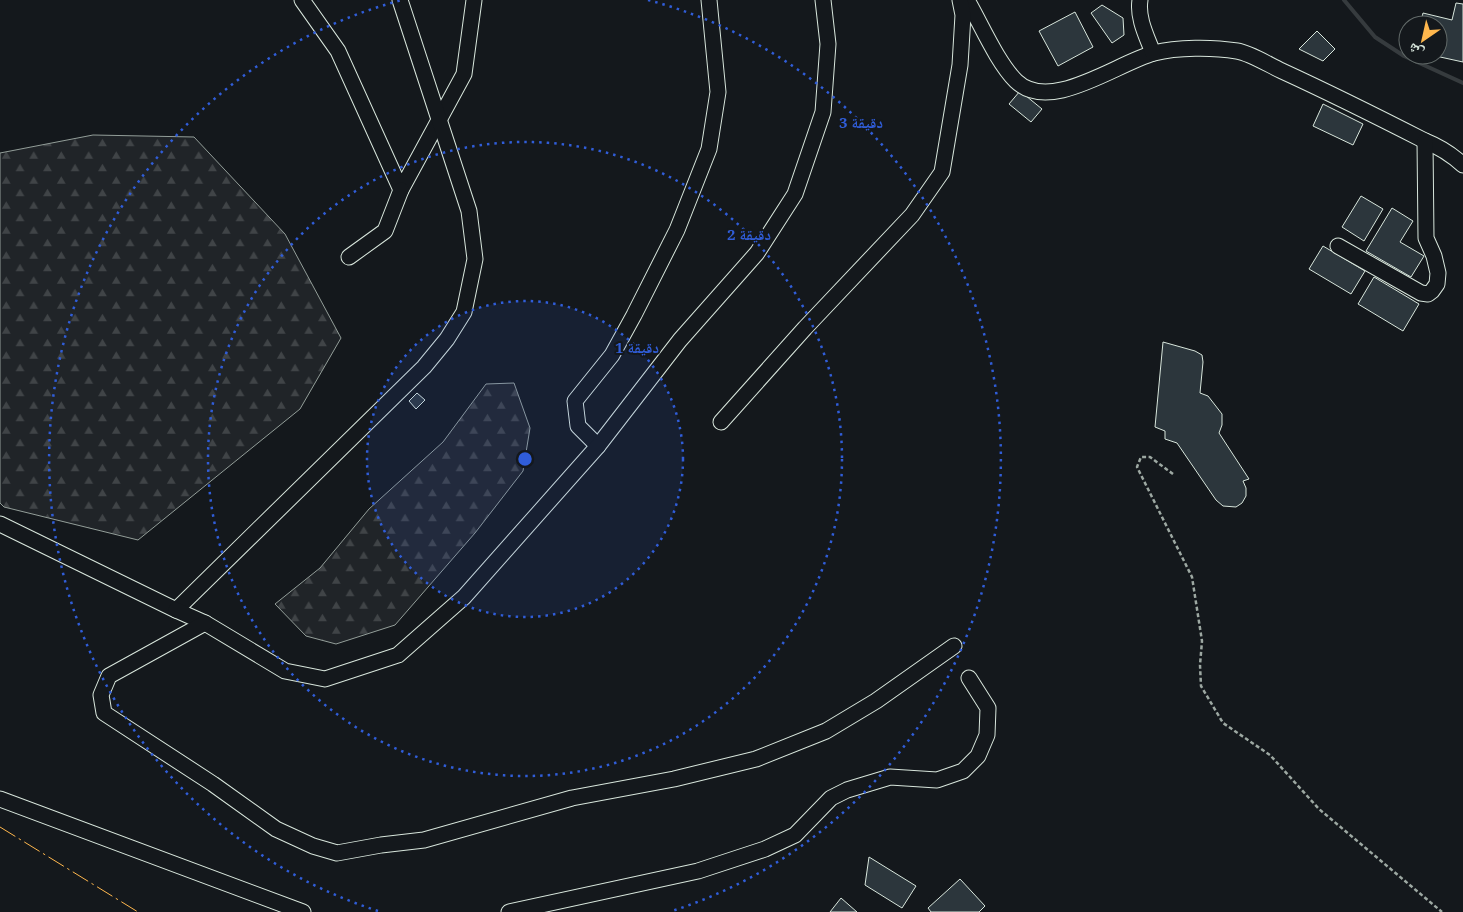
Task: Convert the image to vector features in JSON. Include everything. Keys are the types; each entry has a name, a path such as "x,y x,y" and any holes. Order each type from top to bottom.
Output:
{"street":[{"path":"302,0 338,51 400,190"},
{"path":"176,610 424,367 448,339 464,312 475,259 469,211 400,0"},
{"path":"349,257 385,231 400,190 464,74 474,0"},
{"path":"598,446 578,426 575,401 612,355 634,315 678,230 709,149 718,92 709,0"},
{"path":"0,524 176,610 205,622 285,671 325,680 398,655 464,597 598,446 680,340 757,253 795,194 823,112 828,44 823,0"},
{"path":"721,422 805,328 912,215 942,172 960,65 963,15 960,0"},
{"path":"967,0 1004,67 1017,82 1035,92 1048,93 1073,87 1154,53 1195,48 1239,51 1438,146 1463,165"},
{"path":"1140,0 1144,31 1154,53"},
{"path":"1338,246 1420,294 1428,294 1432,291 1437,284 1438,273 1434,256 1426,238 1425,141"},
{"path":"205,622 109,676 101,695 104,713 213,784 276,829 313,846 337,853 424,840 572,798 674,779 756,759 826,731 876,701 954,646"},
{"path":"509,912 698,871 766,849 795,835 831,798 847,790 890,777 937,780 963,771 978,756 987,735 988,708 969,678"},
{"path":"0,798 303,912"}],"path":[{"path":"1173,474 1150,457 1142,457 1137,467 1192,577 1202,640 1201,686 1212,707 1223,723 1270,755 1319,809 1442,912"}],"green space":[{"path":"93,135 194,137 285,234 341,338 300,409 138,540 4,507 0,503 0,153"},
{"path":"514,383 530,428 523,471 475,533 395,625 336,644 306,636 275,604 320,568 369,509 443,442 486,384"}],"building":[{"path":"1456,3 1463,4 1463,62 1448,59 1448,19 1452,20"},
{"path":"1102,5 1123,18 1124,35 1112,43 1091,13"},
{"path":"1075,12 1093,47 1058,66 1039,31"},
{"path":"1317,31 1335,49 1323,61 1299,49"},
{"path":"1020,91 1042,109 1031,122 1009,104"},
{"path":"1323,104 1363,124 1353,145 1313,126"},
{"path":"1361,196 1383,209 1364,241 1342,227"},
{"path":"1392,208 1413,221 1400,242 1424,256 1411,277 1366,251"},
{"path":"1323,246 1365,271 1351,294 1309,269"},
{"path":"1374,277 1419,304 1403,331 1358,304"},
{"path":"1163,342 1195,351 1202,355 1200,393 1208,396 1222,414 1222,425 1219,433 1249,479 1243,481 1246,488 1246,496 1242,503 1236,507 1223,506 1216,500 1177,443 1165,439 1165,431 1155,427"},
{"path":"417,393 425,400 416,409 409,401"},
{"path":"869,857 916,886 902,908 865,885"},
{"path":"960,879 985,906 979,912 931,912 928,908"},
{"path":"841,898 857,912 830,912"}],"waterway":[{"path":"1344,0 1375,37 1404,56 1463,83"}],"power":[{"path":"0,827 138,912"}]}
